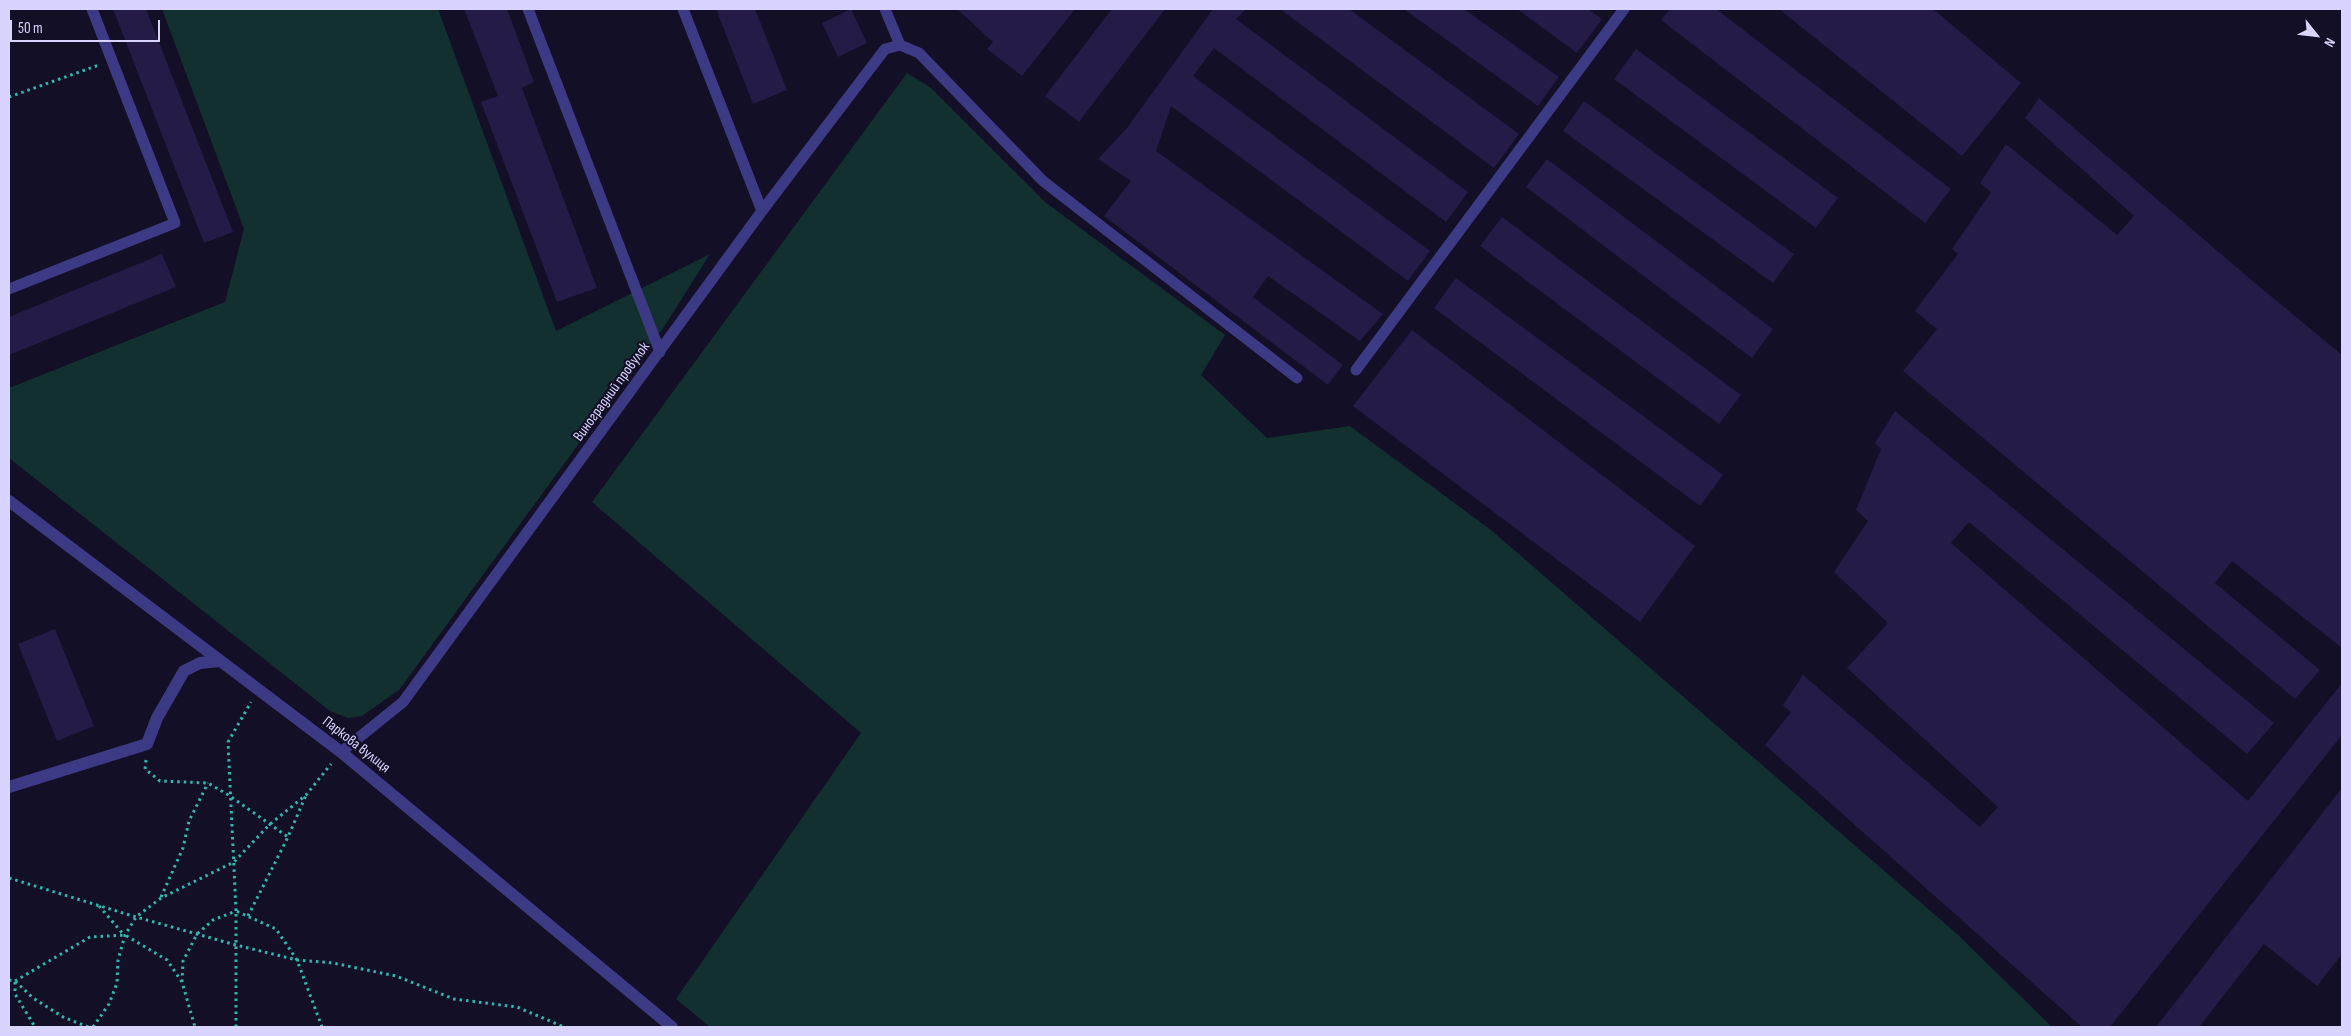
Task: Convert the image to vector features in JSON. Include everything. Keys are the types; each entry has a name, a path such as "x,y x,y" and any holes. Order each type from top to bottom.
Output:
{"street":[{"name":"Паркова вулиця","path":"9,501 341,752 672,1027"},
{"path":"9,787 147,744 157,718 184,671 200,663 219,661"}],"lane":[{"path":"9,288 175,223 92,9"},
{"path":"528,9 660,352"},
{"path":"683,9 762,211"},
{"path":"885,9 900,45 919,53 1043,181 1297,378"},
{"path":"1356,370 1624,9"},
{"name":"Виноградний провулок","path":"341,752 403,702 762,211 885,49 900,45"}],"path":[{"path":"9,97 112,60"},
{"path":"236,1027 236,911 228,742 258,691"},
{"path":"147,744 145,769 160,781 208,783 230,796 288,837"},
{"path":"93,1027 109,1004 117,983 118,960 125,935 136,917 161,898 234,862 269,825 306,794 341,752"},
{"path":"161,898 183,848 189,821 208,783"},
{"path":"248,916 288,837 306,794"},
{"path":"9,878 236,945 296,960 333,963 396,976 454,999 517,1007 564,1027"},
{"path":"99,906 125,935 167,960 182,982 195,1027"},
{"path":"182,982 183,961 197,934 213,920 236,911 276,929 296,960 322,1027"},
{"path":"15,981 90,937 125,935"},
{"path":"9,980 15,981 32,998 63,1017 88,1027"},
{"path":"15,981 15,994 35,1027"}],"green space":[{"path":"162,9 438,9 556,331 710,254 664,327 399,690 362,716 348,718 330,711 9,458 9,388 225,302 244,229"},
{"path":"907,73 931,88 1045,202 1225,335 1201,375 1267,438 1350,426 1491,530 1957,934 2052,1027 710,1027 676,999 861,733 592,502"}],"building":[{"path":"113,9 146,9 233,232 204,243"},
{"path":"464,9 507,9 534,82 522,88 597,288 557,302 481,102 498,96"},
{"path":"716,9 755,9 787,90 753,104"},
{"path":"851,9 867,43 838,57 822,23"},
{"path":"957,9 1075,9 1022,76 987,49 993,42"},
{"path":"1112,9 1165,9 1079,122 1045,96"},
{"path":"1213,9 1246,9 1236,19 1468,192 1446,222 1214,48 1193,76 1430,251 1408,281 1171,106 1156,151 1383,314 1360,341 1268,276 1253,297 1343,365 1328,385 1104,216 1131,181 1098,159 1127,128"},
{"path":"1280,9 1349,9 1519,134 1494,168"},
{"path":"1404,9 1464,9 1559,77 1538,106"},
{"path":"1517,9 1588,9 1602,19 1577,53"},
{"path":"1670,9 1716,9 1951,189 1925,223 1661,20"},
{"path":"1779,9 1933,9 2021,83 1962,156"},
{"path":"1636,49 1838,198 1816,228 1614,79"},
{"path":"2039,98 2342,355 2342,648 2232,561 2215,583 2320,670 2295,699 1903,371 1937,329 1915,311 1958,254 1952,249 1991,192 1980,183 2006,144 2117,235 2134,216 2025,118"},
{"path":"1584,101 1794,254 1773,283 1563,131"},
{"path":"1547,159 1773,329 1752,358 1526,187"},
{"path":"1502,217 1741,395 1719,424 1480,246"},
{"path":"162,254 176,287 9,355 9,317"},
{"path":"1456,278 1723,475 1700,506 1434,308"},
{"path":"1412,330 1695,546 1640,622 1353,406"},
{"path":"1895,411 2274,723 2247,754 1969,522 1951,543 2248,801 2342,683 2342,735 2110,1027 2082,1027 1765,745 1791,712 1783,705 1803,675 1980,827 1998,807 1847,668 1888,623 1834,572 1868,521 1856,510 1881,449 1875,443"},
{"path":"55,629 94,726 57,741 18,644"},
{"path":"2342,788 2342,954 2317,986 2264,944 2199,1027 2156,1027"}]}
